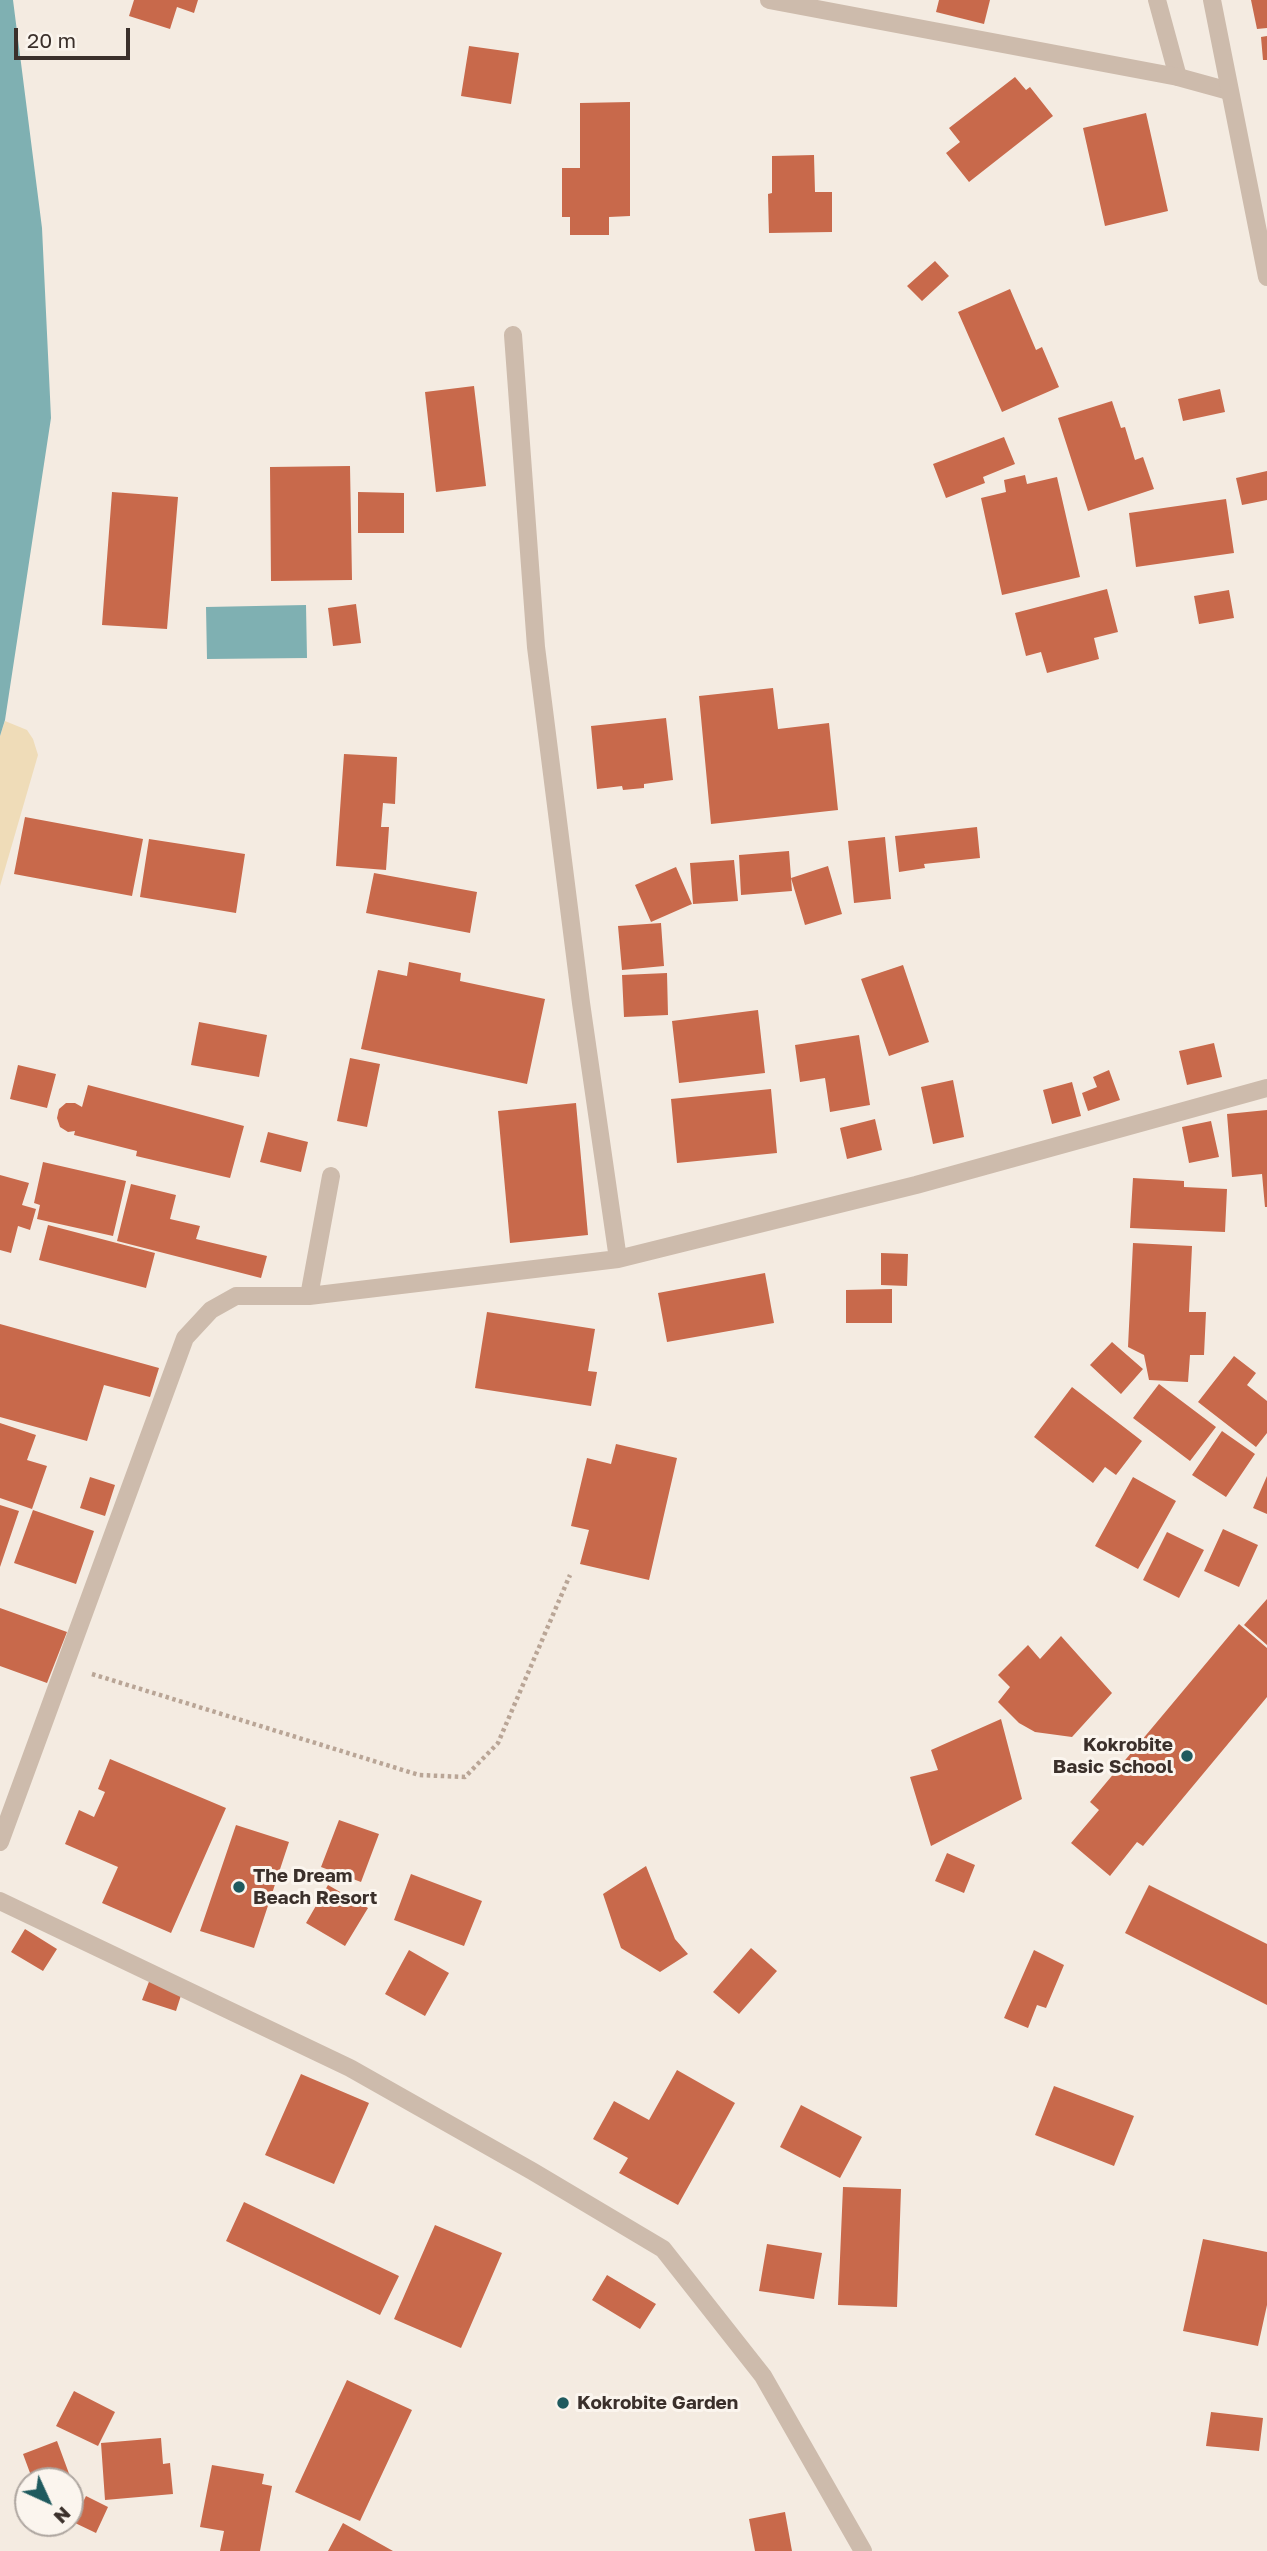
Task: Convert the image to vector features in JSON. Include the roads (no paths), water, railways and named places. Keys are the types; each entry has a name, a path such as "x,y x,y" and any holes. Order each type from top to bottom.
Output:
{"street":[{"path":"769,0 1178,77 1229,91"},
{"path":"1157,0 1178,77"},
{"path":"1212,0 1267,277"},
{"path":"513,335 536,647 580,1003 618,1259"},
{"path":"0,1842 185,1338 211,1310 236,1296 309,1296 618,1259 916,1185 1267,1088"},
{"path":"309,1296 331,1176"},
{"path":"0,1901 350,2068 663,2249 763,2376 863,2551"}],"water":[{"path":"0,0 13,0 42,228 51,418 5,720 0,736"},
{"path":"306,605 307,658 207,659 206,607"}],"place":[{"name":"Kokrobite Basic School","path":"1187,1756"},
{"name":"The Dream Beach Resort","path":"239,1887"},
{"name":"Kokrobite Garden","path":"563,2403"}]}
